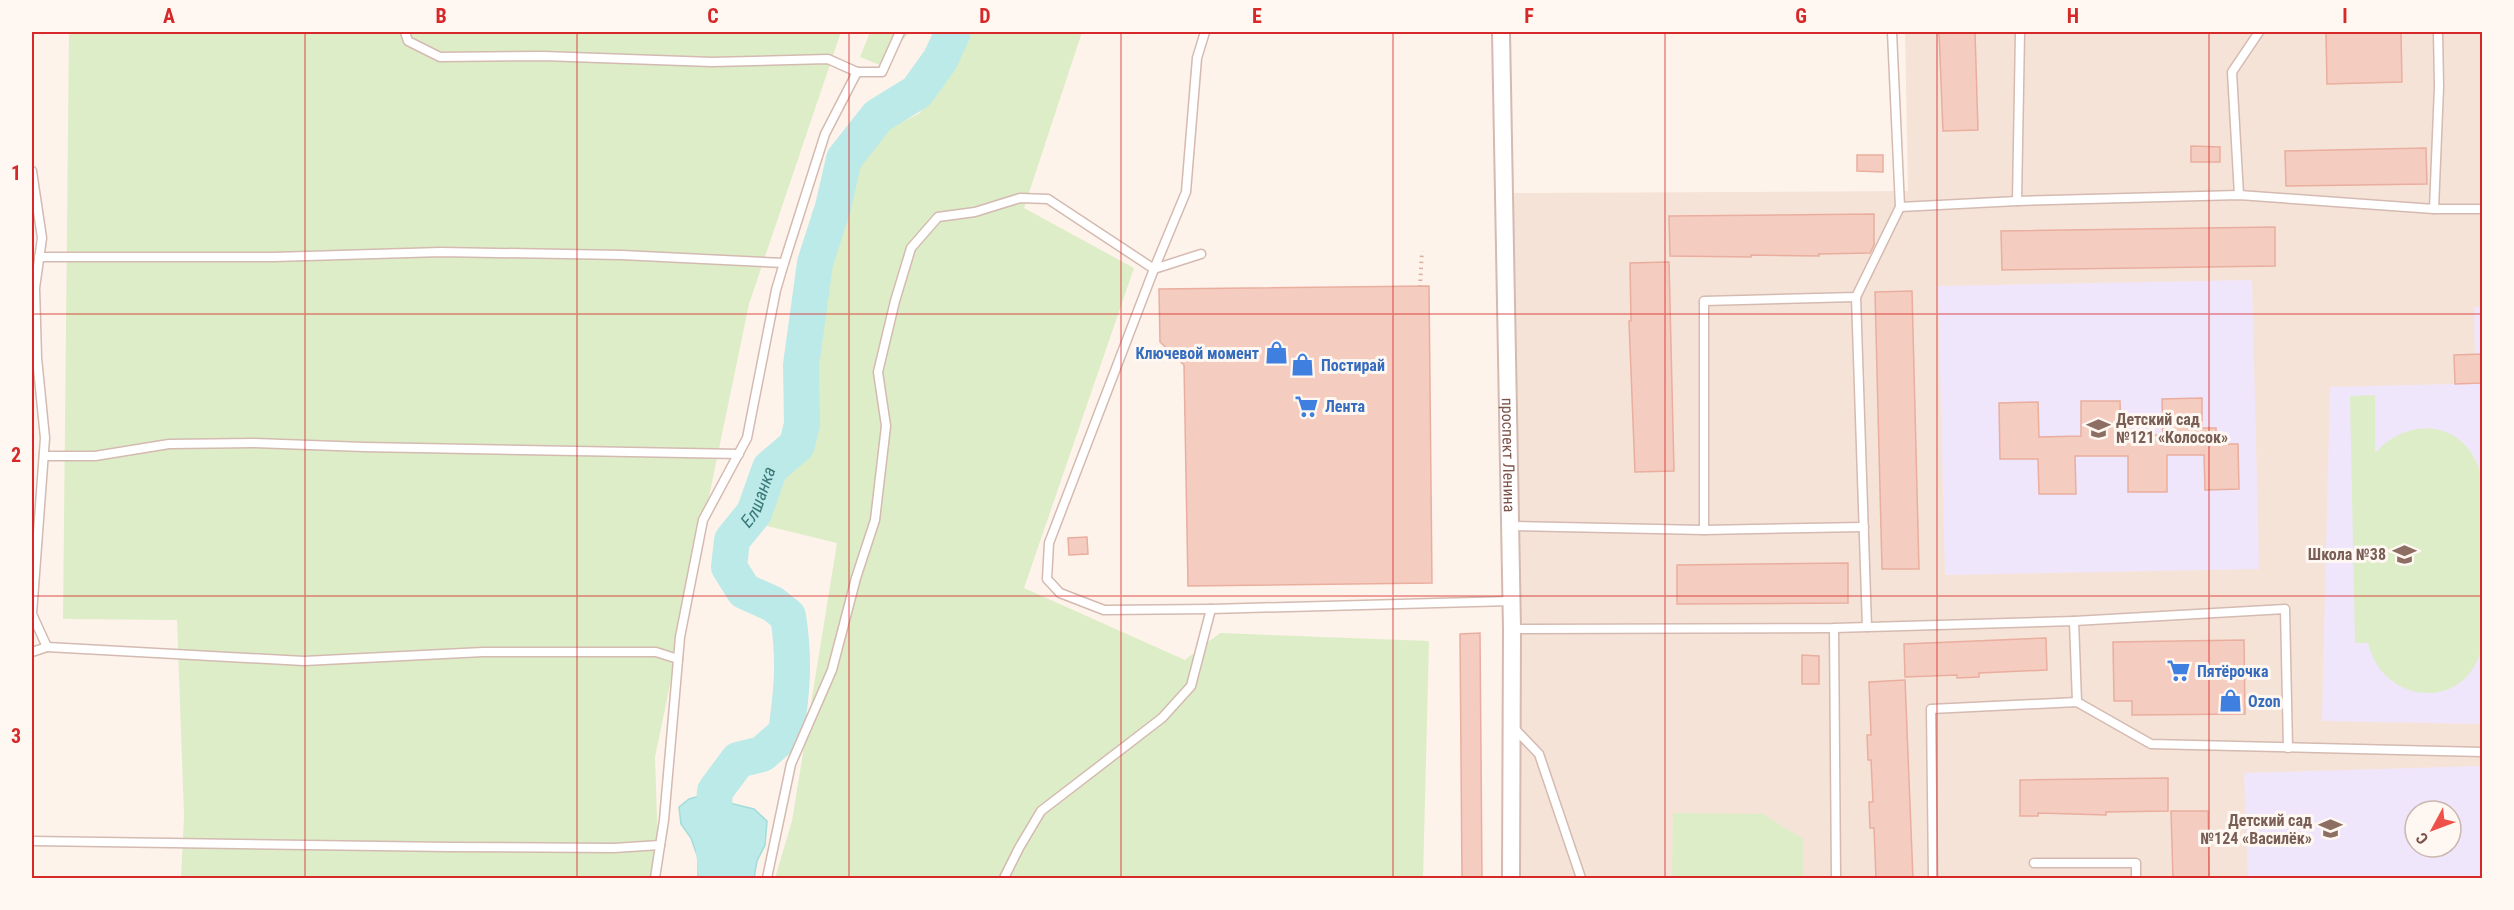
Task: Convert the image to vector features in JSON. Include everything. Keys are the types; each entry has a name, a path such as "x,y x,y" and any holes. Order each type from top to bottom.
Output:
{"street":[{"name":"проспект Ленина","path":"1501,32 1512,629 1511,879"}],"lane":[{"path":"405,32 408,41 440,57 543,56 712,62 828,59 857,72 882,72 900,32"},
{"path":"1205,32 1197,58 1186,192 1154,269 1049,543 1047,579 1060,593 1104,610 1511,601"},
{"path":"1867,627 1856,297 1900,207 1892,32"},
{"path":"2017,201 2020,32"},
{"path":"2239,195 2232,72 2259,32"},
{"path":"2434,209 2439,87 2438,32"},
{"path":"655,879 680,637 702,520 747,438 776,290 784,263 825,134 857,72"},
{"path":"32,171 42,238 35,288 37,357 45,438 32,614 46,647"},
{"path":"1900,207 2017,201 2239,195 2434,209 2482,209"},
{"path":"767,879 791,764 832,670 856,578 875,520 886,426 878,372 894,301 911,248 938,217 975,212 1020,198 1047,200 1154,269"},
{"path":"39,256 274,257 441,252 622,255 784,263"},
{"path":"1154,269 1201,254"},
{"path":"1704,531 1704,301 1856,297"},
{"path":"44,456 95,456 169,444 255,443 739,454"},
{"path":"1509,526 1704,531 1864,527"},
{"path":"1004,879 1019,848 1041,812 1162,718 1191,686 1210,609"},
{"path":"1512,629 1834,628 2074,621 2284,609 2288,747"},
{"path":"2074,621 2077,702"},
{"path":"1834,628 1836,879"},
{"path":"32,652 46,647 304,661 483,652 656,652 678,659"},
{"path":"1933,879 1931,709 2077,702 2151,744 2482,752"},
{"path":"1511,726 1539,754 1581,879"},
{"path":"32,842 614,848 660,845"},
{"path":"2034,863 2136,863 2136,879"}],"path":[{"path":"1420,287 1422,251"}],"shaded area":[{"path":"1905,32 2482,32 2482,878 1518,878 1512,193 1908,191"},
{"name":"Детский сад №121 «Колосок»","path":"2252,280 2259,569 1945,575 1938,286"},
{"name":"Школа №38","path":"2474,307 2482,307 2482,724 2322,721 2330,387 2455,384 2475,354"},
{"name":"Детский сад №124 «Василёк»","path":"2482,766 2482,878 2248,878 2244,773"}],"green space":[{"path":"69,32 841,32 749,304 655,757 659,878 181,878 184,816 177,620 63,619"},
{"path":"870,32 910,32 880,65 860,57"},
{"path":"961,32 1082,32 1024,208 1134,268 1024,588 1185,660 1220,633 1429,641 1423,878 775,878 792,821 837,543 763,525 862,142 920,113"},
{"path":"2375,395 2375,453 2404,432 2436,429 2451,434 2463,443 2474,457 2481,475 2482,647 2473,668 2460,683 2443,691 2425,693 2407,689 2390,679 2377,664 2368,643 2355,643 2350,396"},
{"path":"1673,813 1763,814 1803,839 1803,878 1672,878"}],"water":[{"path":"700,796 754,809 767,821 765,845 757,861 754,878 698,878 698,858 691,838 681,824 679,807 689,799"}],"building":[{"path":"1939,32 1975,32 1978,130 1943,131"},
{"path":"2326,32 2401,32 2402,82 2327,84"},
{"path":"2191,146 2220,147 2220,162 2191,162"},
{"path":"2426,148 2427,184 2286,186 2285,151"},
{"path":"1857,155 1883,155 1883,172 1857,171"},
{"path":"1874,214 1874,245 1870,253 1819,254 1819,256 1670,256 1669,216"},
{"path":"2275,227 2275,266 2002,270 2001,231"},
{"path":"1669,262 1674,471 1635,472 1629,321 1631,321 1630,263"},
{"name":"Лента","path":"1429,286 1432,583 1188,586 1184,365 1160,342 1159,289"},
{"path":"1912,291 1919,569 1882,569 1875,292"},
{"path":"2482,354 2482,383 2455,384 2454,355"},
{"path":"2202,398 2202,428 2216,428 2216,444 2238,444 2239,489 2205,490 2204,455 2167,455 2167,492 2128,492 2128,456 2075,456 2076,494 2039,494 2038,459 2000,459 1999,403 2038,402 2039,437 2081,436 2081,401 2120,401 2121,435 2163,435 2162,399"},
{"path":"1087,537 1088,554 1069,555 1068,538"},
{"path":"1848,563 1848,603 1677,604 1677,565"},
{"path":"1480,633 1482,879 1462,879 1460,634"},
{"path":"2046,638 2047,670 1979,673 1979,677 1957,678 1957,675 1905,677 1904,644"},
{"name":"Пятёрочка","path":"2244,640 2245,714 2132,715 2132,701 2114,701 2113,642"},
{"path":"1802,655 1819,656 1819,684 1802,684"},
{"path":"1905,680 1913,879 1876,879 1874,828 1870,828 1869,802 1873,802 1867,735 1871,735 1869,682"},
{"path":"2168,778 2168,811 2106,812 2106,815 2038,813 2038,816 2020,816 2020,780"},
{"path":"2171,811 2208,811 2209,879 2173,879"}],"waterway":[{"name":"Елшанка","path":"717,878 712,833 715,791 738,760 762,754 786,733 792,675 788,616 773,604 744,591 729,567 732,540 754,513 770,468 797,445 802,424 801,365 815,263 833,207 844,159 878,116 917,92 940,60 953,32"}],"place":[{"name":"Ключевой момент","path":"1277,353"},
{"name":"Постирай","path":"1303,365"},
{"name":"Лента","path":"1307,406"},
{"name":"Детский сад №121 «Колосок»","path":"2098,428"},
{"name":"Школа №38","path":"2404,554"},
{"name":"Пятёрочка","path":"2179,671"},
{"name":"Ozon","path":"2230,701"},
{"name":"Детский сад №124 «Василёк»","path":"2330,829"}]}
